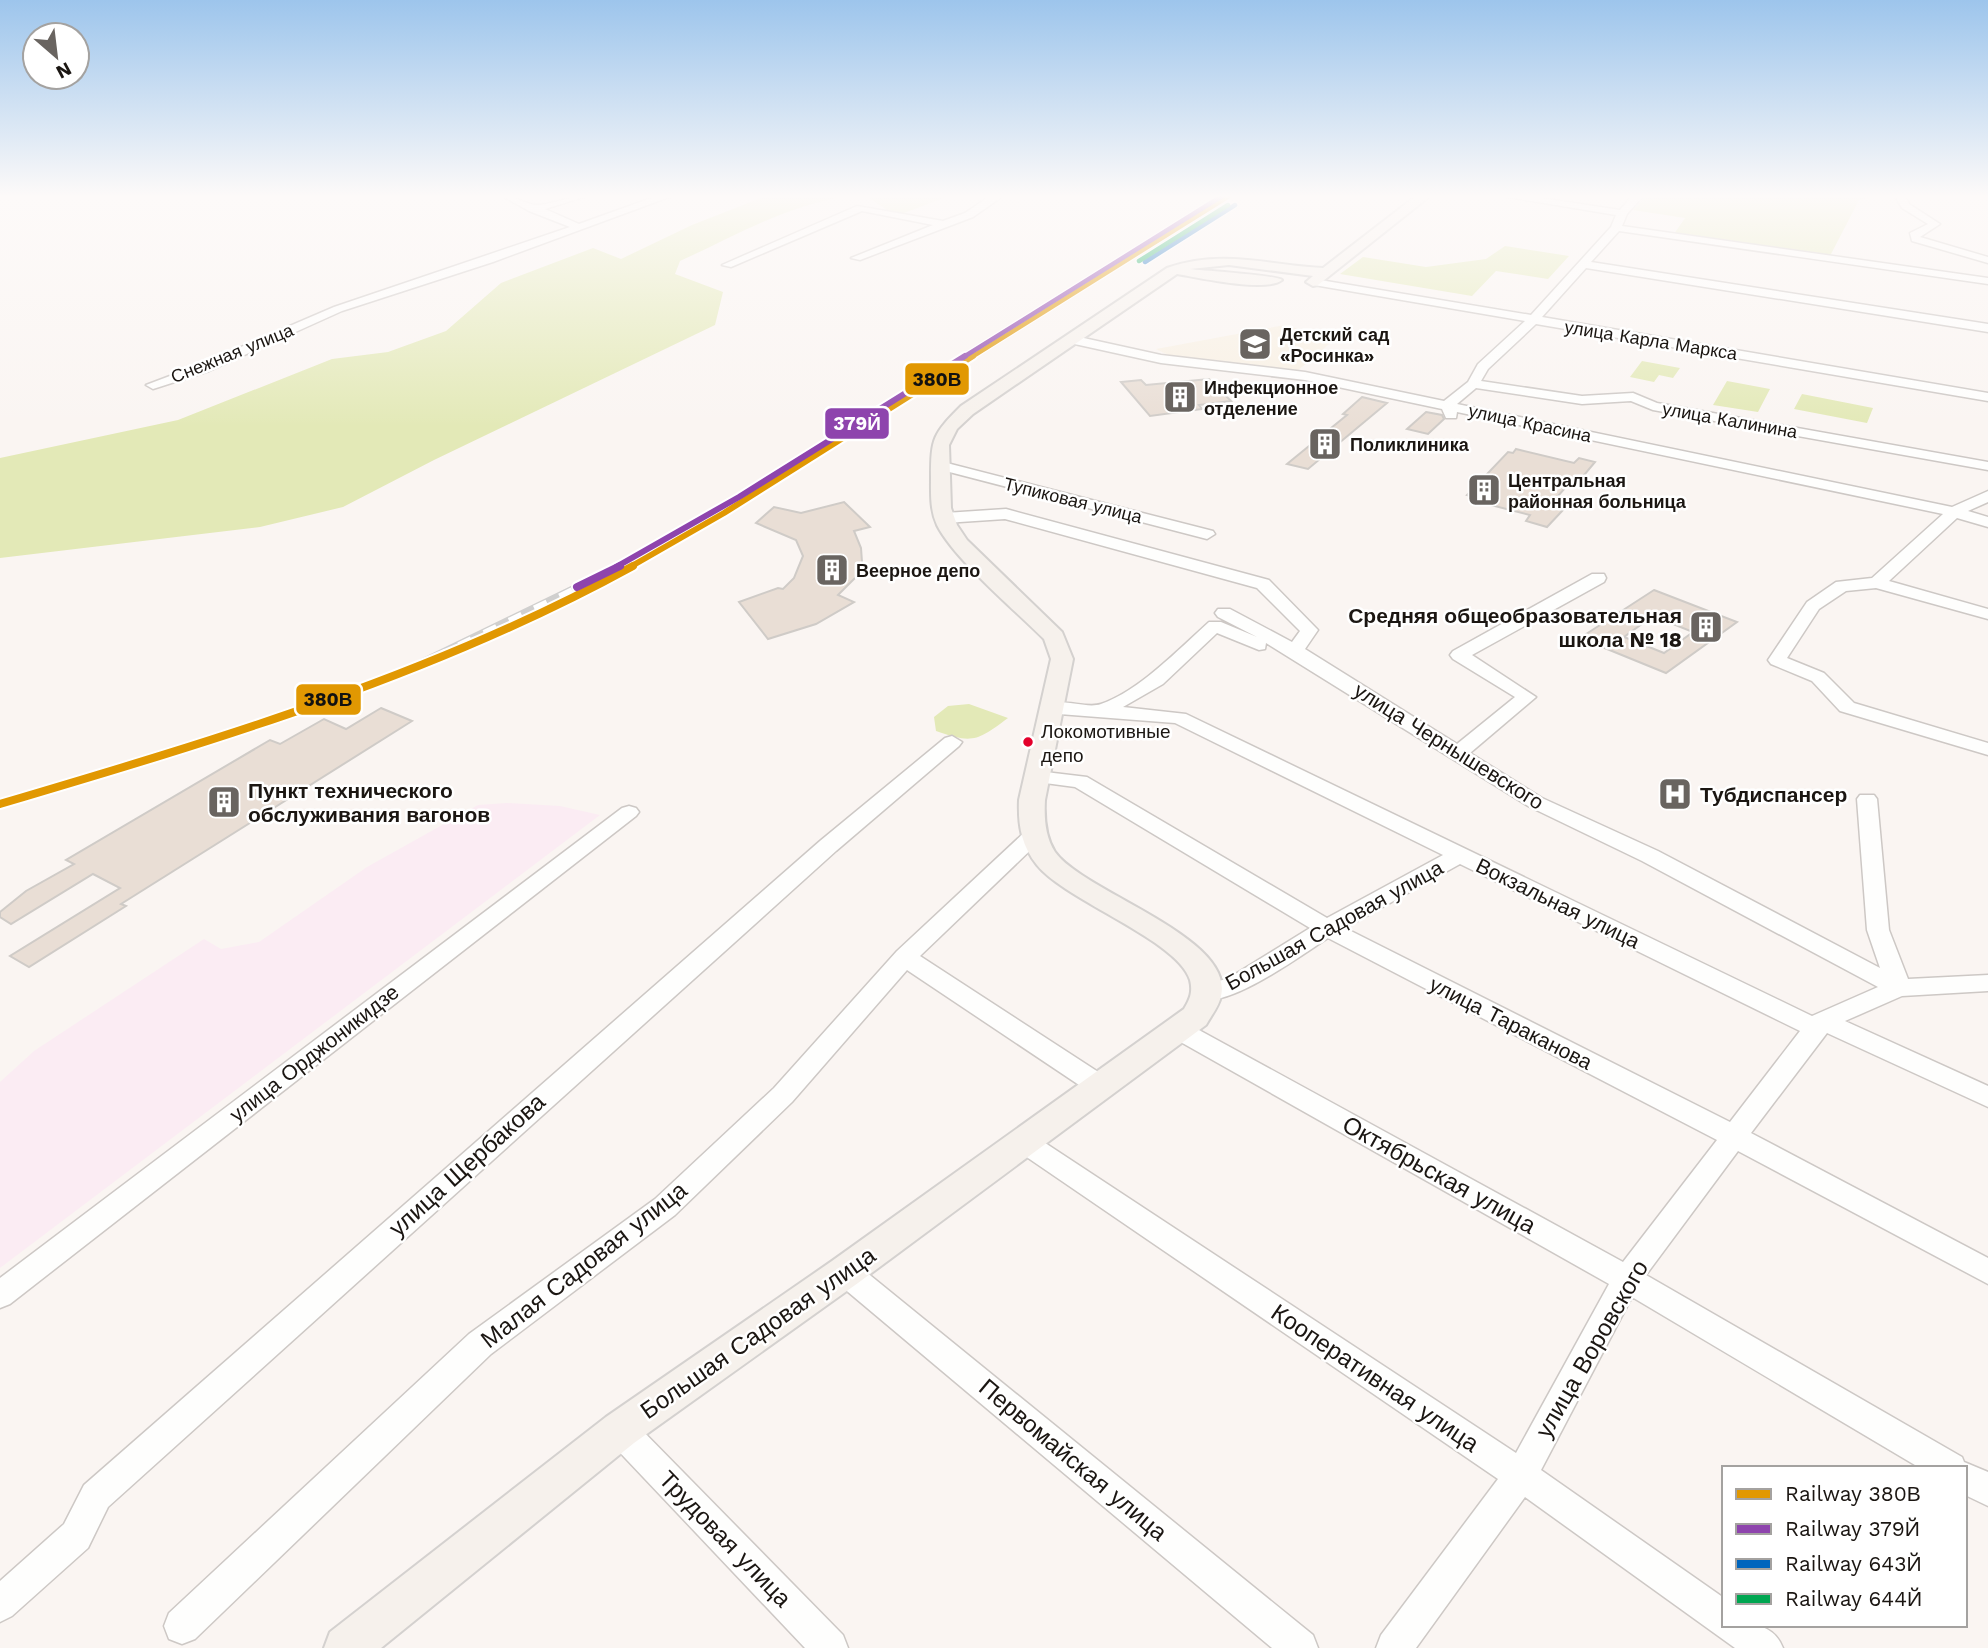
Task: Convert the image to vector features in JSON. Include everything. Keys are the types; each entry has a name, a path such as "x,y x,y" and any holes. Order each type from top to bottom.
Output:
{"main road":[{"path":"1169,273 967,410 950,427 940,445 939,465 941,508 960,544 1054,637 1062,659 1030,806 1034,835 1048,860 1071,880 1180,946 1203,969 1208,993 1195,1017 1179,1030"},
{"path":"1189,273 1245,279 1320,277 1325,273"},
{"path":"1245,279 1265,273"},
{"path":"1302,273 1320,277"},
{"name":"Большая Садовая улица","path":"346,1648 620,1430 845,1272 1179,1030"}],"street":[{"name":"Снежная улица","path":"153,385 204,368 338,309 446,273"},
{"path":"1453,420 1447,405 1473,384 1483,367 1532,321 1573,273"},
{"path":"1638,273 1988,328"},
{"path":"1931,273 1988,281"},
{"name":"улица Карла Маркса","path":"1320,277 1532,321 1988,397"},
{"name":"улица Красина","path":"1070,339 1161,359 1304,376 1954,512 1988,522"},
{"name":"улица Калинина","path":"1473,384 1582,400 1633,397 1653,406 1988,466"},
{"name":"Тупиковая улица","path":"939,465 1206,534"},
{"path":"1877,583 1954,512 1988,496"},
{"path":"944,518 1006,514 1178,564 1263,584 1309,630 1294,650 1270,650 1214,626 1156,680 1103,711"},
{"path":"1459,752 1527,698 1459,655 1598,578"},
{"path":"1988,614 1877,583 1842,586 1813,606 1777,660 1818,677 1847,707 1988,748"},
{"name":"улица Чернышевского","path":"1224,613 1294,650 1535,802 1650,856 1899,988"},
{"name":"Вокзальная улица","path":"1053,709 1179,718 1819,1025 1988,1097"},
{"name":"улица Щербакова","path":"0,1604 76,1536 96,1496 807,864 952,742"},
{"name":"улица Тараканова","path":"1037,777 1080,780 1327,928 1988,1272"},
{"path":"1867,799 1878,930 1899,988"},
{"name":"улица Орджоникидзе","path":"0,1295 629,812"},
{"name":"Малая Садовая улица","path":"182,1626 480,1344 665,1208 783,1095 905,957 1034,835"},
{"name":"Большая Садовая улица","path":"1208,993 1237,984 1327,928 1460,855"},
{"path":"905,957 1100,1086"},
{"path":"1819,1025 1899,988 1988,983"},
{"name":"улица Воровского","path":"1394,1648 1521,1475 1627,1279 1819,1025"},
{"name":"Октябрьская улица","path":"1179,1030 1627,1279 1947,1466"},
{"name":"Кооперативная улица","path":"1024,1142 1521,1475 1722,1618"},
{"name":"Первомайская улица","path":"845,1272 1300,1648"},
{"name":"Трудовая улица","path":"620,1430 830,1648"},
{"path":"1967,1478 1988,1490"},
{"path":"1736,1627 1765,1648"}],"shaded area":[{"name":"Детский сад «Росинка»","path":"1285,325 1335,339 1296,372 1172,357 1156,349"},
{"path":"507,803 560,806 600,815 0,1268 0,1082 34,1051 204,939 221,949 259,942 367,867 478,805"}],"green space":[{"path":"528,273 675,273 723,292 715,325 434,460 343,507 260,527 0,558 0,458 178,420 332,359 388,352 446,331 501,283"},
{"path":"1341,273 1494,273 1472,296"},
{"path":"1508,273 1554,273 1548,279"},
{"path":"1642,361 1680,368 1673,378 1659,375 1654,382 1630,377"},
{"path":"1727,381 1770,389 1758,412 1713,405"},
{"path":"1802,394 1873,408 1867,423 1794,409"},
{"path":"969,704 1008,718 989,732 974,738 959,738 936,731 934,717 948,706"}],"building":[{"name":"Инфекционное отделение","path":"1209,379 1231,401 1199,405 1202,409 1150,416 1121,382 1141,380 1146,385"},
{"name":"Поликлиника","path":"1362,397 1387,403 1308,469 1287,464 1347,415 1343,414"},
{"path":"1426,412 1442,415 1444,419 1428,434 1407,429"},
{"name":"Центральная районная больница","path":"1516,449 1574,463 1579,458 1595,462 1580,480 1573,479 1549,506 1563,510 1547,527 1526,521 1530,515 1471,500 1473,497 1467,495 1508,452 1513,453"},
{"name":"Веерное депо","path":"844,502 870,527 854,531 861,548 859,574 838,595 854,602 816,624 768,639 739,602 778,588 783,589 794,578 803,556 796,540 756,523 774,507 801,513"},
{"name":"Средняя общеобразовательная школа № 18","path":"1654,590 1737,622 1666,673 1580,638","holes":["1653,616 1693,632 1664,653 1624,637"]},
{"name":"Пункт технического обслуживания вагонов","path":"381,708 412,721 121,904 126,906 29,967 10,956 120,888 93,874 11,924 0,917 0,912 26,891 74,864 66,860 270,740 280,744 324,719 346,729"}],"railway":[{"path":"408,669 577,587"}],"rail line":[{"name":"379Й","path":"577,587 641,555 739,497 1099,273"},
{"name":"380В","path":"0,804 148,760 367,686 509,627 579,594 724,513 1106,273"}],"place":[{"name":"Детский сад «Росинка»","path":"1255,344"},
{"name":"Инфекционное отделение","path":"1180,397"},
{"name":"Поликлиника","path":"1325,444"},
{"name":"Центральная районная больница","path":"1484,490"},
{"name":"Веерное депо","path":"832,570"},
{"name":"Средняя общеобразовательная школа № 18","path":"1706,627"},
{"name":"Локомотивные депо","path":"1028,742"},
{"name":"Тубдиспансер","path":"1675,794"},
{"name":"Пункт технического обслуживания вагонов","path":"224,802"}]}
